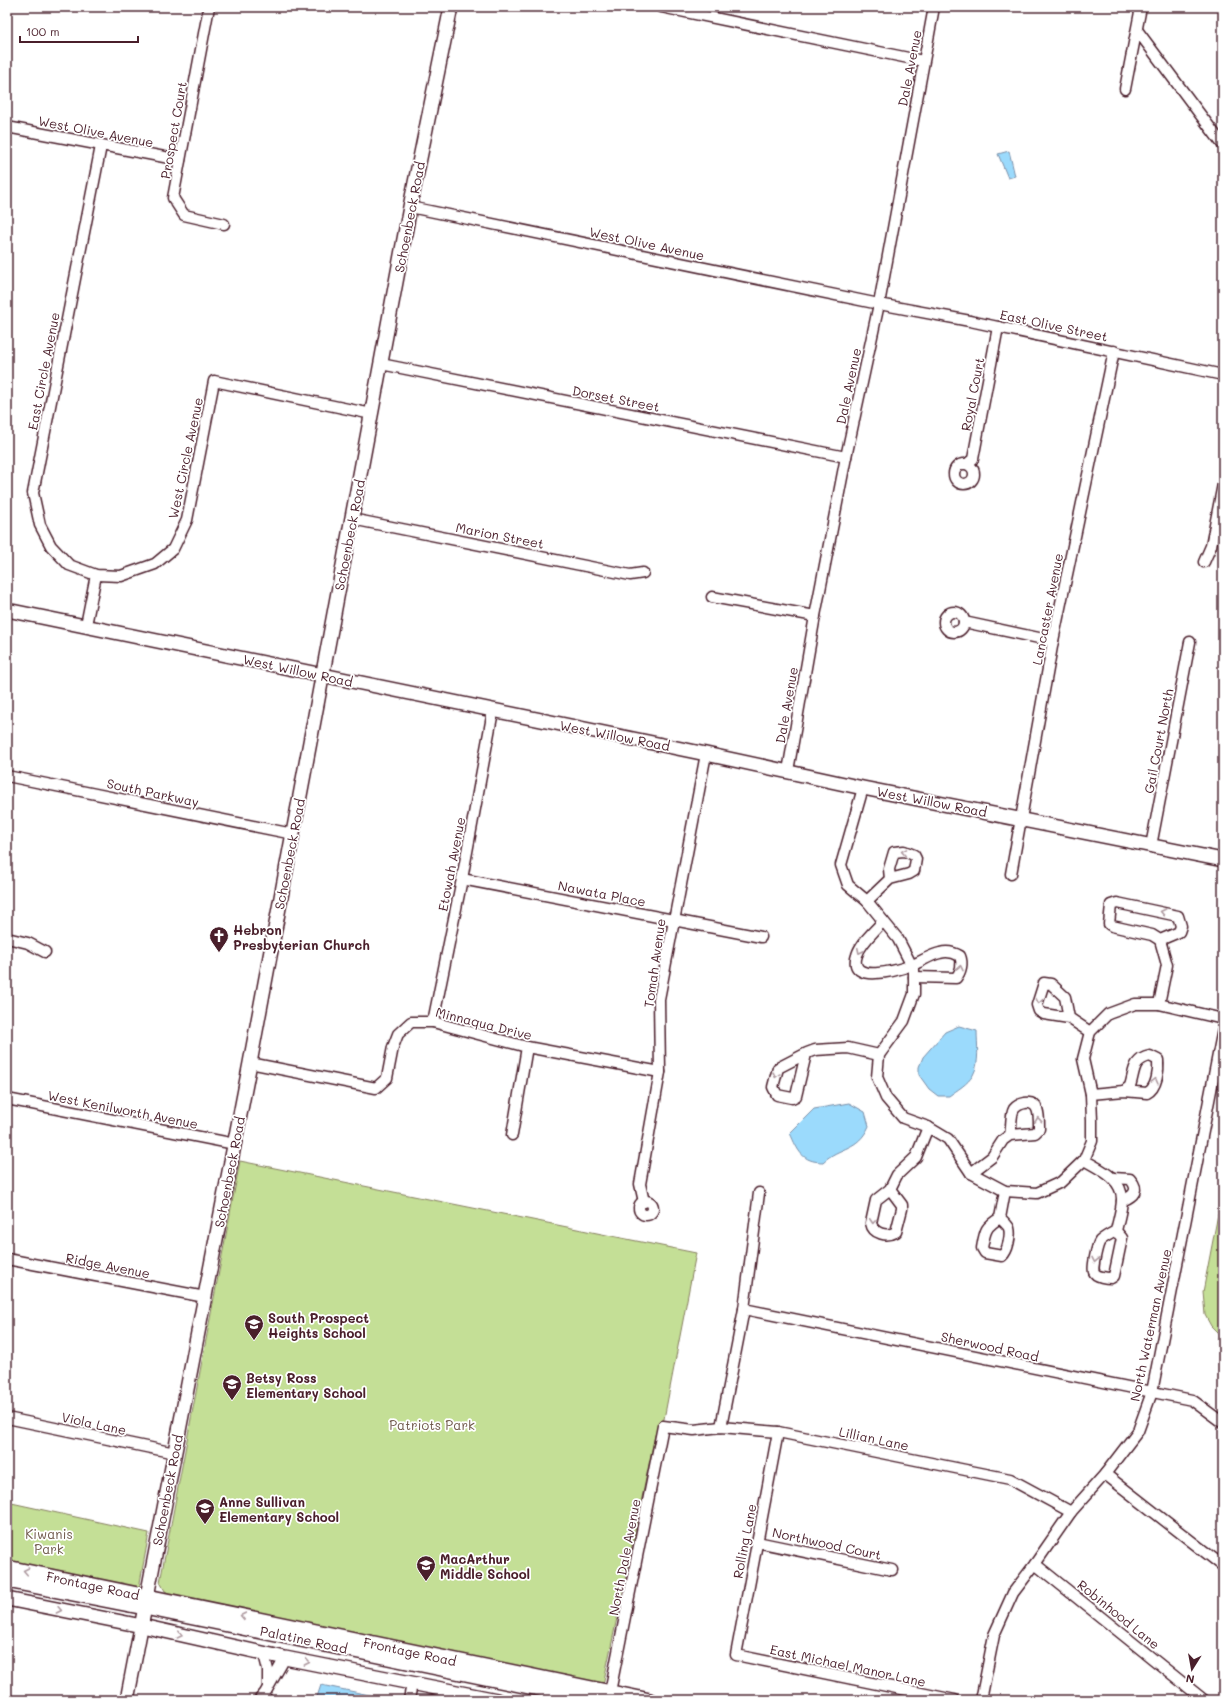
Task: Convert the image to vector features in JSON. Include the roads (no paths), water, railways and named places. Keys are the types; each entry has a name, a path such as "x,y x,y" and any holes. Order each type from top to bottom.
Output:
{"highway":[{"name":"Palatine Road","path":"7,1579 144,1611 548,1700"},
{"name":"Palatine Road","path":"7,1587 609,1697"},
{"path":"488,1667 609,1697"}],"street":[{"name":"Prospect Court","path":"209,7 174,198 184,215 224,224"},
{"name":"Schoenbeck Road","path":"127,1700 250,1063 410,207 451,7"},
{"path":"661,7 923,61"},
{"name":"Dale Avenue","path":"788,771 815,616 846,457 879,304 934,7"},
{"path":"1125,89 1141,7"},
{"path":"1137,30 1223,145"},
{"name":"West Olive Avenue","path":"7,127 180,160"},
{"name":"East Circle Avenue","path":"96,575 69,565 51,546 40,525 33,493 101,146"},
{"name":"West Olive Avenue","path":"410,207 879,304"},
{"name":"East Olive Street","path":"879,304 998,327 1223,375"},
{"name":"Royal Court","path":"967,464 972,459 998,327"},
{"name":"Lancaster Avenue","path":"1010,874 1022,819 1053,641 1114,351"},
{"name":"Dorset Street","path":"381,364 846,457"},
{"name":"West Circle Avenue","path":"96,575 121,576 142,569 155,564 173,548 187,520 214,381 372,414"},
{"path":"1204,562 1211,546 1223,484"},
{"name":"Marion Street","path":"352,519 630,575 643,573"},
{"path":"86,625 96,575"},
{"path":"712,597 815,616"},
{"name":"West Willow Road","path":"7,610 86,625 323,676 788,771 863,788 1223,860"},
{"path":"964,622 1053,641"},
{"name":"Gail Court North","path":"1151,846 1190,642"},
{"name":"Etowah Avenue","path":"433,1022 462,879 493,711"},
{"name":"Tomah Avenue","path":"644,1202 640,1184 660,1072 659,999 706,754"},
{"name":"South Parkway","path":"7,776 293,834"},
{"path":"863,788 841,865 848,885 867,901 898,938 912,965 914,977 914,994 904,1021 879,1055 877,1078 886,1098 903,1118 928,1127 948,1139 971,1173 1005,1191 1037,1194 1061,1182 1084,1160 1092,1141 1091,1094 1083,1059 1090,1032 1108,1014 1135,1004 1159,1004 1223,1019"},
{"name":"Nawata Place","path":"462,879 761,937"},
{"path":"867,901 890,879"},
{"path":"1159,1004 1167,965 1160,940 1148,934 1109,924 1108,921 1111,905 1117,903 1178,916 1181,926 1179,932 1160,940"},
{"path":"884,921 857,954 856,962 858,968 866,974 873,974 912,965 930,956 948,952 960,956 962,960 959,975 956,978 914,977"},
{"path":"7,938 28,942 45,952"},
{"path":"1069,1018 1090,1032"},
{"name":"Minnaqua Drive","path":"250,1063 376,1088 387,1078 393,1046 398,1034 411,1022 433,1022 527,1047 660,1072"},
{"name":"North Waterman Avenue","path":"981,1700 994,1635 1013,1593 1036,1564 1071,1512 1105,1474 1138,1431 1152,1392 1223,1029"},
{"path":"512,1135 527,1047"},
{"path":"806,1054 815,1050 848,1048 879,1055"},
{"path":"1091,1094 1124,1091"},
{"name":"West Kenilworth Avenue","path":"7,1099 234,1144"},
{"path":"890,1189 897,1175 916,1157 928,1127"},
{"path":"971,1173 988,1160 1003,1140 1010,1135"},
{"path":"1084,1160 1113,1178 1130,1179 1136,1189 1130,1198 1122,1201"},
{"path":"1113,1178 1122,1196 1116,1231"},
{"path":"1000,1218 1005,1191"},
{"path":"721,1427 744,1309 759,1193"},
{"name":"Ridge Avenue","path":"7,1259 204,1297"},
{"name":"Sherwood Road","path":"744,1309 1192,1400 1223,1423"},
{"name":"Viola Lane","path":"7,1418 175,1452"},
{"name":"Lillian Lane","path":"663,1426 694,1430 721,1427 778,1432 1010,1479 1071,1512"},
{"name":"North Dale Avenue","path":"609,1697 663,1426"},
{"name":"Rolling Lane","path":"736,1655 778,1432"},
{"path":"1105,1474 1223,1566"},
{"name":"Northwood Court","path":"757,1542 892,1570"},
{"name":"Robinhood Lane","path":"1036,1564 1204,1700"},
{"name":"Frontage Road","path":"7,1567 144,1611 264,1654 497,1700"},
{"name":"Frontage Road","path":"7,1599 144,1611 488,1667"},
{"path":"264,1654 268,1670 268,1687"},
{"name":"East Michael Manor Lane","path":"736,1655 954,1700"},
{"path":"259,1700 285,1658"},
{"path":"409,1700 412,1683"},
{"path":"609,1697 650,1700"}],"water":[{"path":"1009,151 1015,176 1008,178 998,154"},
{"path":"959,1026 977,1031 977,1065 973,1075 962,1087 949,1096 938,1096 929,1089 919,1075 919,1067 923,1057 945,1032"},
{"path":"849,1103 865,1112 869,1126 865,1134 854,1144 829,1157 823,1162 805,1158 798,1150 790,1133 814,1109"},
{"path":"321,1685 374,1696 386,1700 316,1700"}],"place":[{"name":"Hebron Presbyterian Church","path":"219,953"},
{"name":"South Prospect Heights School","path":"254,1341"},
{"name":"Betsy Ross Elementary School","path":"232,1401"},
{"name":"Anne Sullivan Elementary School","path":"205,1525"},
{"name":"MacArthur Middle School","path":"426,1582"}],"park label":[{"name":"Patriots Park","path":"432,1424"},
{"name":"Kiwanis Park","path":"49,1540"}]}
